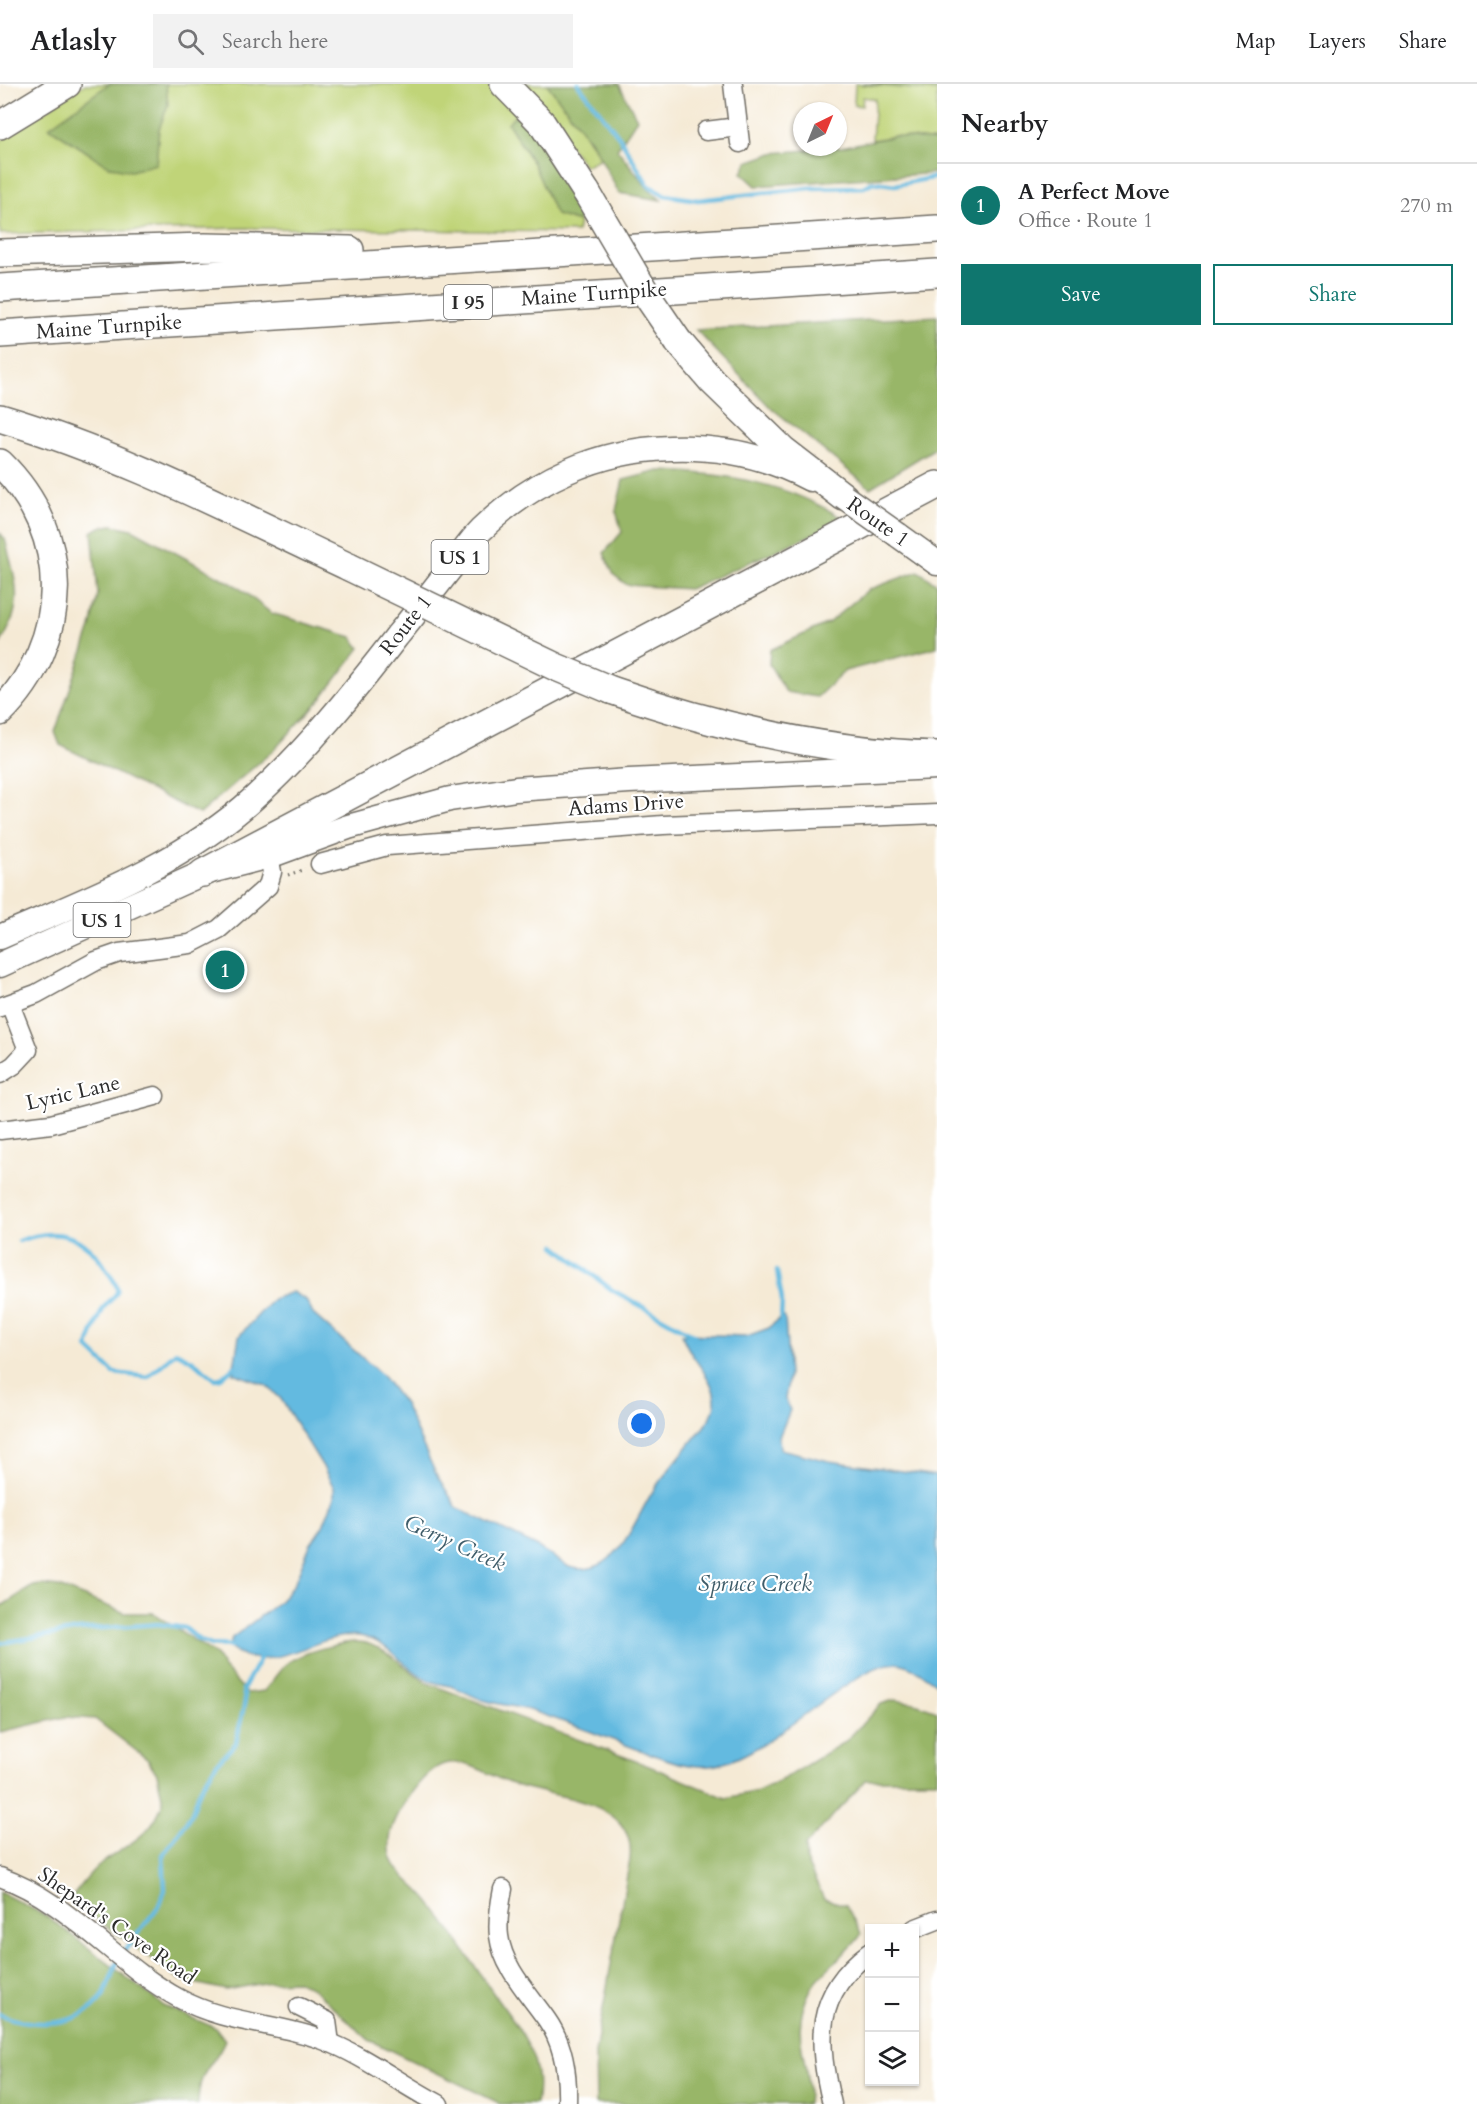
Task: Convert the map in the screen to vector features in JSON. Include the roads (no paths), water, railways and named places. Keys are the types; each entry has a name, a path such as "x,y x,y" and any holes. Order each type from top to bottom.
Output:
{"highway":[{"path":"0,124 44,84"},
{"path":"0,124 67,84"},
{"path":"504,84 541,122 588,193 648,297 678,341 712,381 783,450 844,497"},
{"name":"Maine Turnpike","path":"0,288 937,229"},
{"path":"0,253 205,247 528,255"},
{"name":"Maine Turnpike","path":"0,334 937,273"},
{"path":"0,418 58,435 116,458 556,667 611,690 697,718 781,738 894,754 937,755"},
{"path":"0,463 20,484 36,510 49,547 55,598 47,641 40,657 22,688 0,712"},
{"path":"203,873 937,485"}],"main road":[{"name":"Route 1","path":"0,937 163,862 253,800 344,704 480,531 523,495 554,476 587,462 619,453 652,448 715,449 776,463 844,497 937,563"},
{"name":"US 1","path":"0,965 203,873 269,856 348,826 450,799 516,789 937,767"}],"street":[{"path":"705,131 739,135 733,84"},
{"name":"Adams Drive","path":"320,864 387,846 663,825 937,814"},
{"path":"0,1074 15,1065 28,1050 5,1006 36,994 96,961 118,952 190,944 219,929 257,897 270,881 272,872 269,856"},
{"name":"Lyric Lane","path":"0,1130 51,1124 155,1096"},
{"name":"Shepard's Cove Road","path":"0,1877 52,1903 132,1967 176,1997 214,2016 330,2043 439,2104"},
{"path":"503,1889 499,1936 504,1955 522,1986 548,2021 560,2046 567,2081 567,2104"},
{"path":"919,1927 937,1920"},
{"path":"832,2104 822,2057 826,2007 843,1977 865,1957"},
{"path":"299,2007 327,2020 330,2043"}],"water":[{"name":"Spruce Creek","path":"292,1292 306,1300 313,1314 382,1375 404,1404 436,1474 457,1508 536,1546 569,1567 582,1569 604,1562 620,1547 655,1488 710,1419 715,1403 714,1394 707,1376 685,1343 682,1334 747,1336 769,1328 782,1316 785,1318 789,1375 785,1399 790,1410 779,1437 780,1449 829,1461 937,1476 937,1684 907,1665 884,1665 862,1675 759,1747 733,1760 700,1766 671,1761 545,1715 483,1700 454,1687 430,1681 379,1643 360,1636 344,1636 327,1640 276,1657 260,1659 244,1656 230,1647 232,1638 279,1602 294,1584 310,1545 323,1526 334,1498 334,1488 322,1465 281,1399 266,1385 233,1373 239,1336 273,1299"}],"waterway":[{"path":"578,84 620,138 648,185 665,195 698,200 810,188 864,187 873,182 895,185 937,177"},
{"name":"Gerry Creek","path":"19,1241 46,1234 58,1234 81,1242 100,1259 117,1287 117,1292 103,1309 88,1348 114,1373 148,1377 176,1352 193,1361 215,1379 221,1378 234,1367"},
{"path":"555,1246 612,1290 694,1335"},
{"path":"777,1271 782,1300 781,1319"},
{"path":"0,1643 79,1630 158,1624 185,1628 199,1640 211,1645 234,1646"},
{"path":"122,1954 158,1907 165,1890 163,1855 191,1815 200,1789 217,1763 236,1743 245,1701 243,1689 262,1655"},
{"path":"0,2015 41,2023 69,2020 82,2015 103,1996 118,1961"}],"place":[{"name":"A Perfect Move","path":"225,970"}]}
